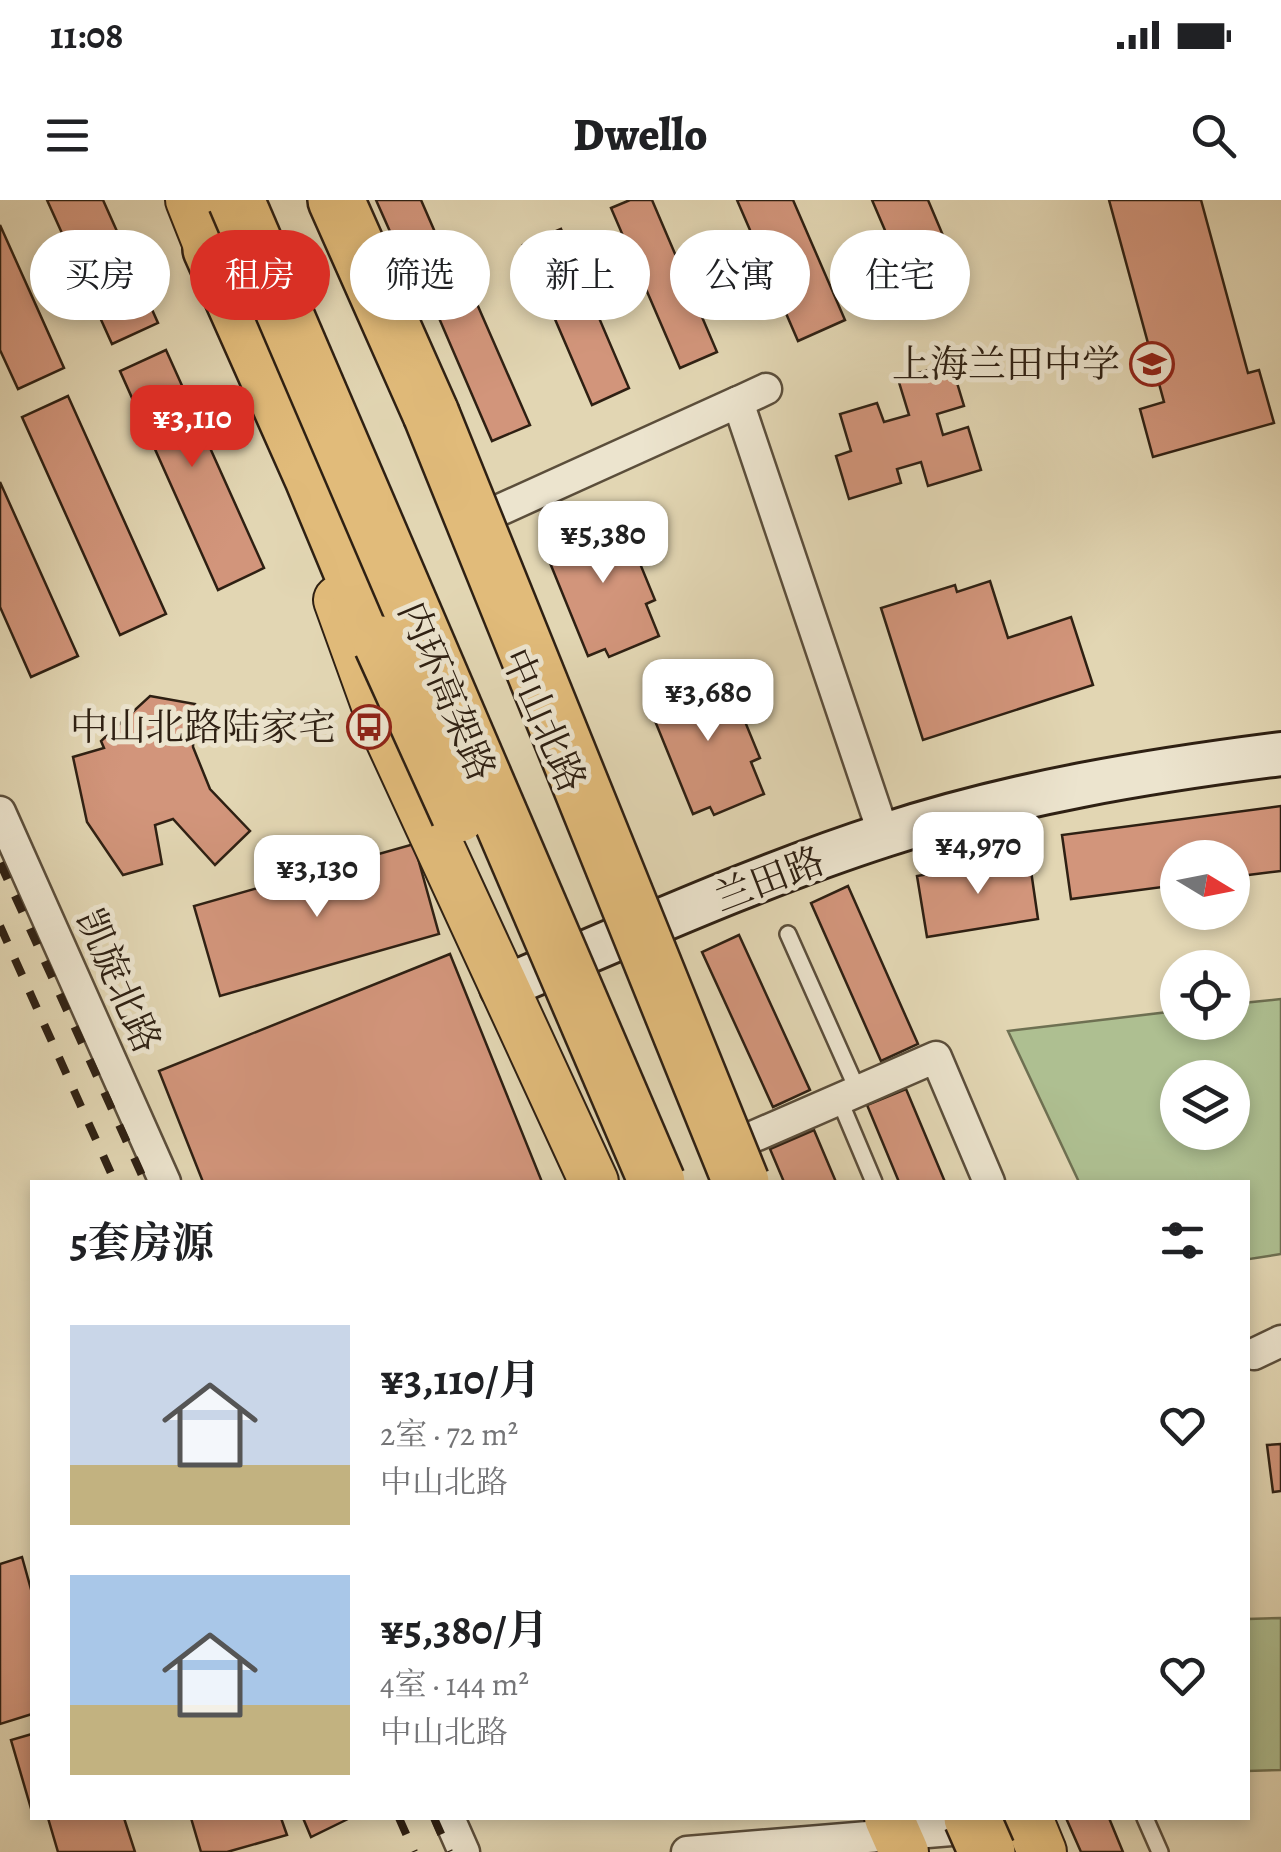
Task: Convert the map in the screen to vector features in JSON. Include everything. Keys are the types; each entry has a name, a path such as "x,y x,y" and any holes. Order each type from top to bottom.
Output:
{"highway":[{"name":"内环高架路","path":"236,200 656,1180"},
{"name":"内环高架路","path":"276,200 694,1180"},
{"path":"336,200 431,414 741,1170"},
{"path":"241,320 382,644 625,1180"},
{"path":"978,1820 1022,1836"}],"main road":[{"path":"190,200 203,230"},
{"name":"中山北路","path":"321,200 425,453 741,1170"},
{"path":"236,320 382,722 593,1180"}],"street":[{"path":"493,513 752,396 884,835"},
{"name":"兰田路","path":"502,988 638,930 884,835 1092,781 1281,754"},
{"name":"凯旋北路","path":"0,812 164,1180"},
{"path":"741,1170 848,1095 936,1057 988,1180"},
{"path":"450,1820 464,1852"},
{"path":"687,1852 913,1835 1022,1836"}],"lane":[{"path":"788,934 848,1095 873,1180"},
{"path":"1146,1820 1160,1852"}],"green space":[{"path":"1281,999 1281,1254 1250,1259 1250,1180 1078,1180 1008,1031 1160,1013 1160,1040 1250,1040 1250,1002"},
{"path":"1281,1618 1281,1770 1250,1771 1250,1619"}],"building":[{"path":"47,200 103,200 116,230 61,230"},
{"path":"376,200 421,200 434,230 389,230"},
{"path":"630,200 652,200 670,242 670,320 703,320 717,352 680,368 650,298 650,230 620,230 611,208"},
{"path":"737,200 793,200 806,230 750,230"},
{"path":"872,200 928,200 941,230 885,230"},
{"path":"1109,200 1201,200 1248,373 1259,370 1274,423 1153,457 1140,409 1164,402"},
{"path":"0,225 30,292 30,320 43,320 64,368 18,389 0,350"},
{"path":"810,239 830,285 830,320 845,320 798,341 789,320 810,320"},
{"path":"101,320 157,320 158,323 112,344"},
{"path":"440,320 484,320 530,425 492,441"},
{"path":"555,320 600,320 629,388 592,405"},
{"path":"166,350 264,568 218,590 120,371"},
{"path":"951,363 964,406 937,414 943,435 968,427 981,470 928,486 921,462 897,469 901,483 849,499 836,456 851,451 840,414 877,403 884,422 909,415 898,379"},
{"path":"68,396 166,614 120,635 22,417"},
{"path":"0,482 78,656 31,677 0,607"},
{"path":"588,510 594,524 604,520 610,533 625,527 655,600 646,604 659,636 609,657 605,649 588,656 548,558 565,551 554,524"},
{"path":"990,581 1008,638 1071,617 1093,685 923,740 881,608 955,585 957,592"},
{"path":"693,668 699,682 709,678 715,691 730,685 760,758 751,762 764,794 714,815 710,807 693,814 653,716 670,709 659,683"},
{"path":"150,696 195,704 193,747 210,789 250,831 215,865 173,819 155,825 162,864 123,875 87,822 73,757 104,748 101,741"},
{"path":"1281,806 1281,871 1250,875 1250,840 1160,840 1160,887 1071,899 1062,835"},
{"path":"414,844 439,934 220,996 194,906"},
{"path":"1029,857 1038,919 927,937 917,876"},
{"path":"848,886 918,1044 881,1061 811,903"},
{"path":"739,935 810,1090 773,1107 702,952"},
{"path":"450,954 541,1180 202,1180 159,1071"},
{"path":"906,1089 944,1180 898,1180 867,1105"},
{"path":"814,1130 835,1180 783,1180 770,1149"},
{"path":"1281,1444 1281,1491 1273,1492 1267,1445"},
{"path":"22,1557 30,1586 30,1715 0,1724 0,1564"},
{"path":"30,1735 30,1805 11,1740"},
{"path":"49,1820 125,1820 135,1852 58,1852"},
{"path":"192,1820 282,1820 287,1835 227,1852 201,1852"},
{"path":"304,1820 346,1820 311,1837"},
{"path":"1067,1820 1110,1820 1123,1852 1081,1852"}],"railway":[{"path":"0,863 144,1180"},
{"path":"0,926 114,1180"},
{"path":"400,1820 414,1852"},
{"path":"435,1820 449,1852"}],"place":[{"name":"上海兰田中学","path":"1152,364"},
{"name":"中山北路陆家宅","path":"369,727"}]}
